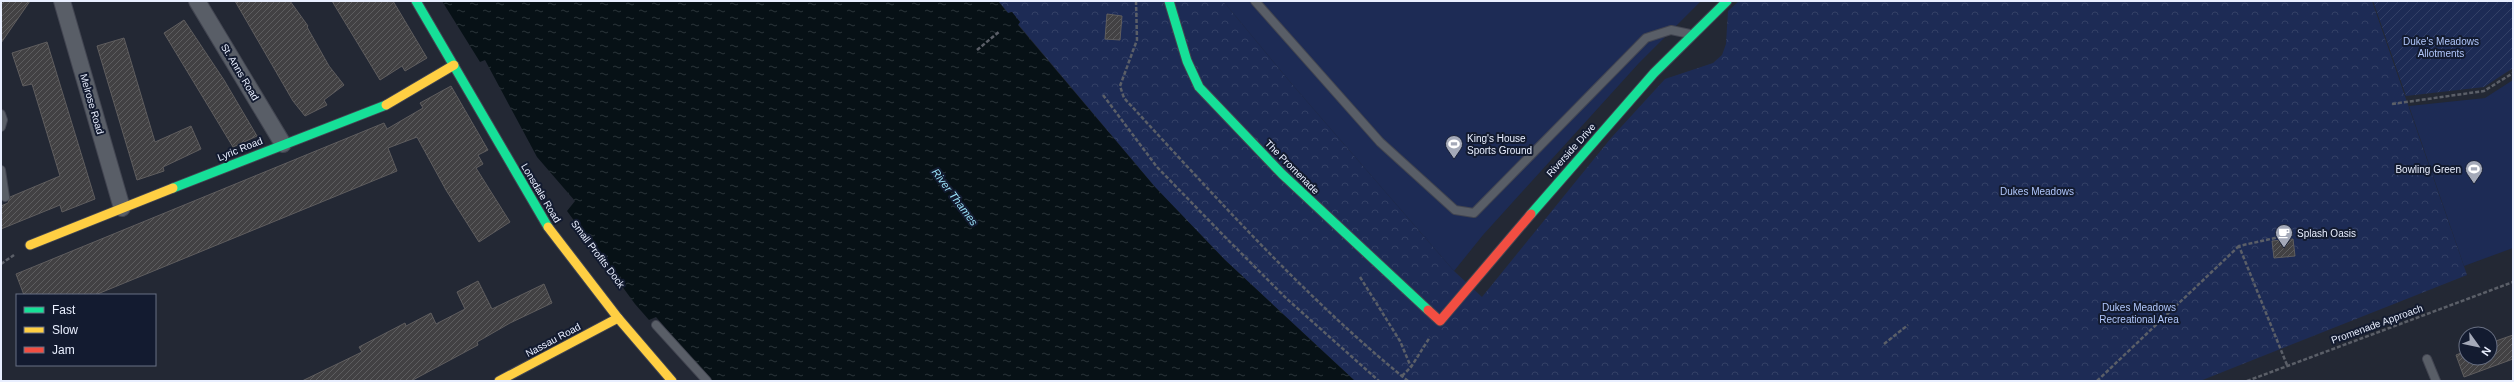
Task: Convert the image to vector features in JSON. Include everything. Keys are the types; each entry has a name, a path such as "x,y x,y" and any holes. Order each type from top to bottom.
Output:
{"street":[{"name":"Melrose Road","path":"62,1 122,208"},
{"name":"St. Anns Road","path":"197,1 283,144"},
{"name":"Lonsdale Road","path":"416,1 544,222 618,318 672,381"},
{"name":"The Promenade","path":"1168,1 1187,61 1199,87 1282,174 1440,321"},
{"name":"Riverside Drive","path":"1440,321 1549,192 1691,34 1727,1"},
{"name":"Lyric Road","path":"30,246 283,144 387,105 454,65"},
{"name":"Nassau Road","path":"499,381 618,318"}],"lane":[{"path":"1255,1 1380,142 1455,210 1474,213 1646,38 1671,30 1691,34"},
{"path":"1,114 3,120 1,127"},
{"path":"1,170 5,197"},
{"path":"656,325 707,381"},
{"path":"2428,359 2436,381"}],"path":[{"path":"1136,1 1137,40 1120,86 1124,98 1233,215 1314,296 1408,381"},
{"path":"977,50 1000,31"},
{"path":"2392,104 2484,91 2513,73"},
{"path":"1102,95 1158,167 1217,229 1287,298 1379,381"},
{"path":"2097,381 2239,246 2293,234"},
{"path":"2239,246 2287,365"},
{"path":"1358,275 1400,341 1411,367"},
{"name":"Promenade Approach","path":"2246,381 2513,282"},
{"path":"1402,376 1411,367 1440,321"},
{"path":"1884,344 1908,325"}],"green space":[{"name":"Dukes Meadows","path":"998,1 1223,1 1291,83 1454,271 1482,297 1611,138 1665,79 1713,63 1722,55 1726,44 1728,11 1739,1 2372,1 2467,275 2200,381 1355,381 1225,260 1155,187 1018,24 1020,22 1012,12 1008,13"},
{"name":"King's House Sports Ground","path":"1223,1 1701,1 1639,63 1483,235 1454,271 1291,83"},
{"name":"Duke's Meadows Allotments","path":"2373,1 2513,1 2513,68 2484,87 2406,96"},
{"name":"Bowling Green","path":"2513,80 2513,248 2464,266 2409,106 2485,98"}],"water":[{"name":"River Thames","path":"442,1 998,1 1008,13 1012,12 1020,22 1018,25 1155,187 1225,260 1355,381 712,381 656,317 649,320 635,304 567,211 575,201 537,157 485,60 480,62"}],"building":[{"path":"1,1 30,1 1,43"},
{"path":"235,1 290,1 308,26 307,27 329,66 344,85 324,100 327,105 305,116 293,101"},
{"path":"332,1 393,1 427,58 405,71 402,66 380,80"},
{"path":"1107,14 1122,16 1120,40 1105,39"},
{"path":"184,20 224,80 257,136 233,147 164,33"},
{"path":"124,38 155,142 191,126 201,149 163,167 164,171 137,180 97,46"},
{"path":"47,42 95,199 62,212 60,205 1,229 1,206 8,203 10,197 60,176 32,84 23,86 12,53"},
{"path":"451,86 488,150 478,155 483,164 476,168 510,222 479,242 446,190 417,137 388,148 397,171 97,294 24,294 16,274 384,123 387,129 423,108 420,103"},
{"name":"Splash Oasis","path":"2293,239 2295,256 2274,258 2272,241"},
{"path":"478,281 492,309 544,284 552,303 510,323 477,342 478,345 411,381 302,381 362,352 359,347 405,323 406,326 431,313 436,324 465,309 457,292"},
{"path":"2513,335 2513,359 2498,365 2498,340"},
{"path":"2460,366 2494,366 2464,377"}],"traffic: fast":[{"path":"416,1 548,227"},
{"path":"1169,1 1187,61 1199,87 1282,174 1428,310"},
{"path":"1531,214 1654,73 1727,1"},
{"path":"173,188 386,105"}],"traffic: slow":[{"path":"386,105 454,65"},
{"path":"30,245 173,188"},
{"path":"548,227 618,318 672,381"},
{"path":"499,381 618,318"}],"traffic: jam":[{"path":"1428,310 1440,321 1531,214"}],"place":[{"name":"King's House Sports Ground","path":"1454,159"},
{"name":"Bowling Green","path":"2474,184"},
{"name":"Splash Oasis","path":"2284,248"}],"park label":[{"name":"Dukes Meadows Recreational Area","path":"2139,312"}]}
